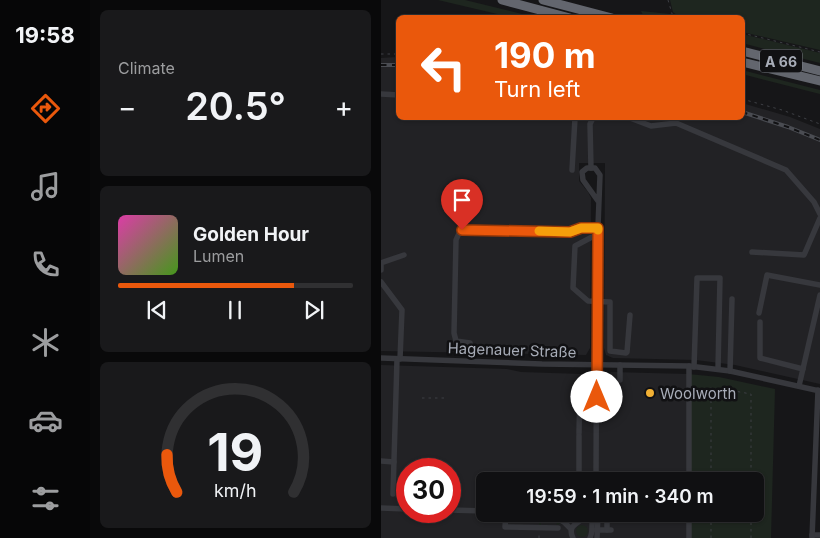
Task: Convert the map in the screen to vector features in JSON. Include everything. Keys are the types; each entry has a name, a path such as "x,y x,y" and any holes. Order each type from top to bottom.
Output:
{"highway":[{"path":"502,0 559,15"},
{"path":"543,0 600,15"},
{"name":"A 66","path":"745,52 820,71"},
{"name":"A 66","path":"745,63 820,81"}],"street":[{"path":"381,94 396,95"},
{"path":"572,170 575,120"},
{"path":"591,168 590,124 592,120"},
{"path":"635,120 651,126 675,123 785,170 814,202 820,214"},
{"path":"596,472 599,172 595,168 584,170 582,177 598,201"},
{"path":"752,252 804,255 820,218"},
{"path":"470,343 456,341 454,338 456,240 460,231 570,232 581,228 598,228"},
{"path":"598,238 592,237 575,246 573,288 588,302 610,302 610,352 627,352 630,315"},
{"path":"381,270 381,263 404,255"},
{"path":"759,313 767,275 820,285"},
{"path":"689,472 691,367 697,278 720,278 717,369"},
{"path":"381,282 402,310 393,494"},
{"path":"799,386 820,295"},
{"path":"730,371 732,299"},
{"path":"759,322 760,358 803,369"},
{"name":"Hagenauer Straße","path":"381,358 691,367 730,371 819,390"},
{"path":"620,365 620,380"},
{"path":"579,472 580,386"},
{"path":"819,390 812,536 820,535"},
{"path":"381,461 394,462"},
{"path":"381,508 396,509"},
{"path":"461,510 476,511"},
{"path":"505,522 505,526 558,528"},
{"path":"564,522 571,535"},
{"path":"571,535 578,522"},
{"path":"587,522 594,529 597,538"},
{"path":"590,538 595,522"},
{"path":"594,529 609,530 608,522"},
{"path":"689,522 689,538"}],"path":[{"path":"668,0 672,15"},
{"path":"745,34 820,52"},
{"path":"381,54 396,54"},
{"path":"745,100 782,110 820,124"},
{"path":"711,386 711,472"},
{"path":"730,386 729,390 751,394 751,472"},
{"path":"422,398 446,398"},
{"path":"711,522 711,538"},
{"path":"751,522 751,538"}],"shaded area":[{"path":"438,0 465,0 526,15 502,15"},
{"path":"670,0 820,0 820,50 745,33 745,15 677,15 673,12"},
{"path":"641,11 671,15 643,15"},
{"path":"745,35 820,53 820,63 745,44"},
{"path":"396,57 396,120 745,120 745,104 790,117 820,129 820,384 735,365 696,360 613,358 606,355 604,348 605,163 579,163 579,181 591,198 590,348 586,355 381,351 381,58"},
{"path":"745,71 820,90 820,94 745,75"},
{"path":"381,365 507,369 521,372 582,374 605,377 611,372 688,374 689,472 476,472 476,522 689,522 689,538 381,538"},
{"path":"688,374 719,377 775,389 771,538 689,538 689,522 764,522 764,472 689,472"},
{"path":"582,525 588,531 582,537 576,531"}],"railway":[{"path":"381,65 396,65"},
{"path":"745,113 820,140"}],"slow traffic":[{"path":"539,231 570,232 581,228 598,228 598,230"}],"place":[{"name":"Woolworth","path":"650,393"}],"route":[{"path":"462,230 570,232 581,228 598,228 597,397"}]}
